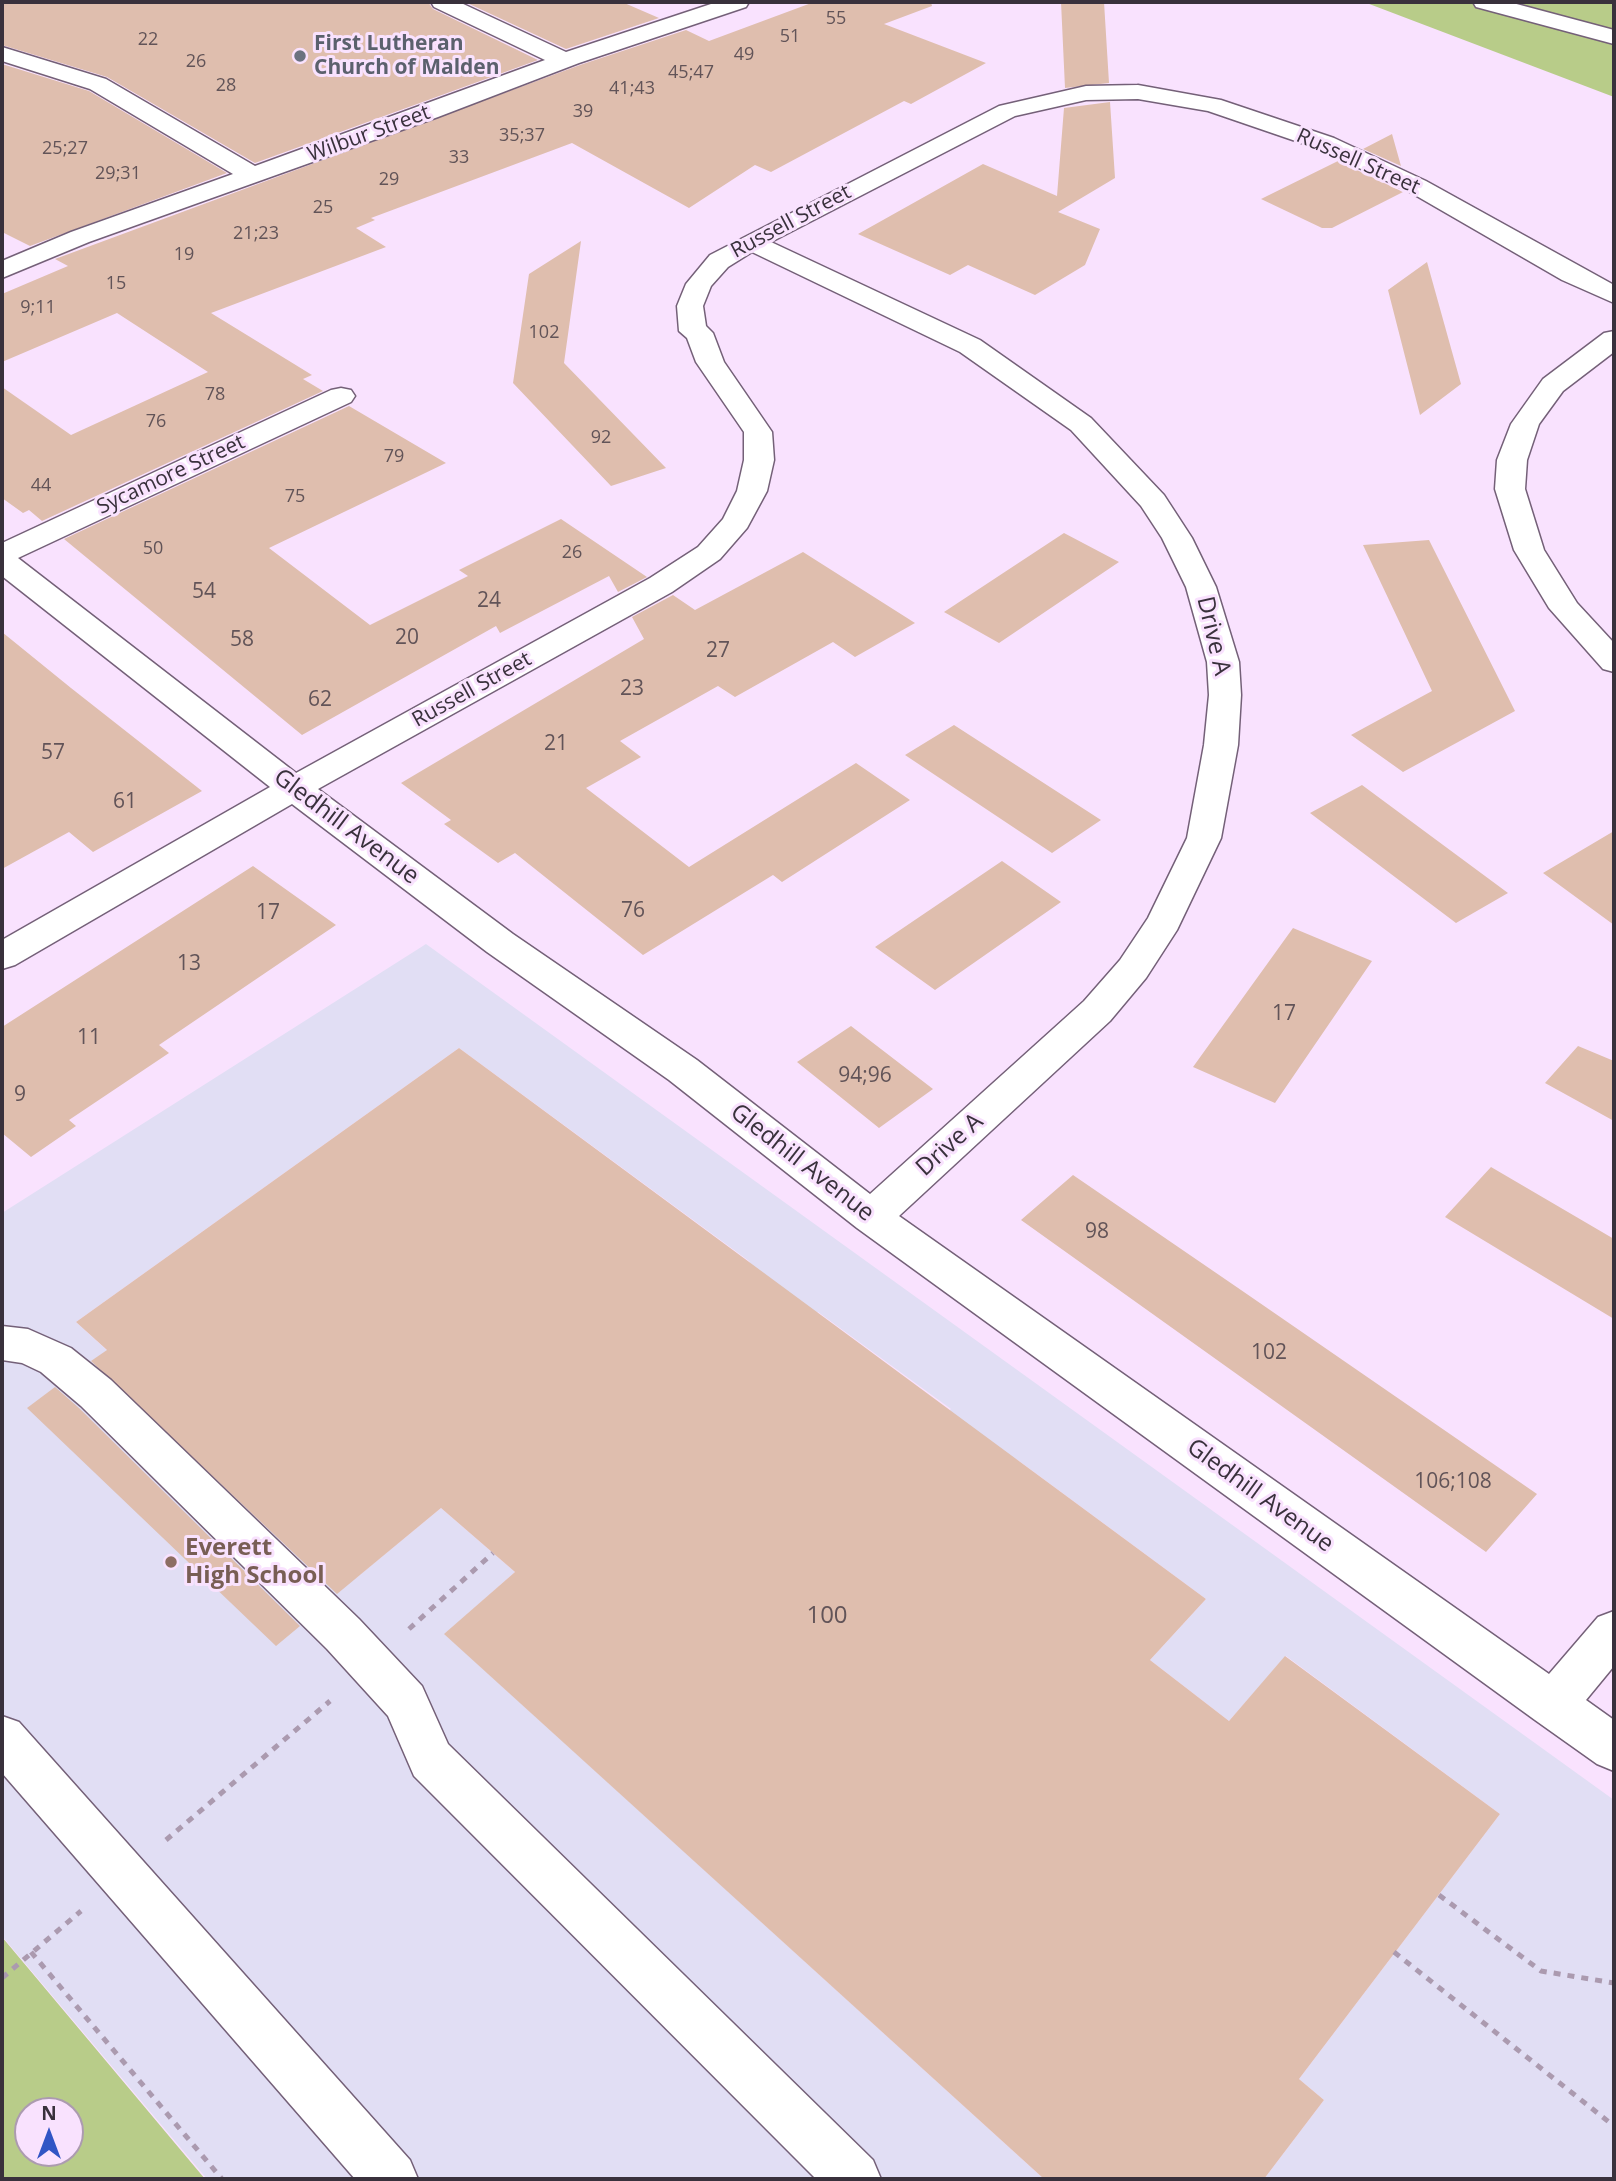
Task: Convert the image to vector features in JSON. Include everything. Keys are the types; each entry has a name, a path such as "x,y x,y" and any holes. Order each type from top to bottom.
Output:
{"street":[{"path":"442,2 564,60"},
{"name":"Wilbur Street","path":"2,270 80,237 254,176 564,60 738,2"},
{"path":"1483,2 1614,37"},
{"path":"2,54 98,84 254,176"},
{"name":"Russell Street","path":"2,956 661,585 709,554 736,522 752,491 759,460 758,432 710,362 699,332 693,331 690,306 699,284 719,261 751,242 1007,111 1086,93 1138,92 1213,105 1325,143 1417,186 1571,274 1614,295"},
{"name":"Drive A","path":"751,242 970,346 1081,424 1153,501 1177,538 1201,587 1223,662 1225,695 1221,746 1205,838 1164,921 1133,969 1097,1011 871,1217"},
{"path":"1614,339 1553,385 1525,424 1512,460 1510,489 1529,550 1565,608 1614,662"},
{"name":"Sycamore Street","path":"2,554 341,397"},
{"name":"Gledhill Avenue","path":"2,561 295,789 500,943 683,1070 871,1217 1614,1748"},
{"path":"2,1343 29,1346 56,1360 96,1393 313,1605 405,1701 431,1760 854,2179"},
{"path":"1552,1705 1614,1632"},
{"path":"2,1738 391,2179"}],"path":[{"path":"236,1782 303,1725"},
{"path":"1439,1895 1541,1971 1614,1983"},
{"path":"2,1978 31,1952 222,2179"},
{"path":"1394,1952 1614,2126"}],"shaded area":[{"name":"Everett High School","path":"426,944 1614,1800 1614,2179 1264,2179 1324,2100 1299,2079 1500,1814 1286,1656 1229,1721 1150,1660 1206,1599 1019,1461 942,1417 951,1409 818,1312 791,1336 749,1261 459,1048 76,1322 356,1578 441,1508 515,1572 445,1634 1044,2179 207,2179 2,1936 2,1213"}],"green space":[{"path":"1364,2 1614,2 1614,97"},
{"path":"2,1937 205,2179 2,2179"}],"building":[{"path":"2,2 428,2 433,9 538,60 255,163 107,77 2,45"},
{"path":"465,2 622,2 659,18 566,49"},
{"path":"814,2 931,2 932,6 884,24 986,63 911,104 904,101 771,172 755,165 689,208 572,143 371,218 375,220 356,228 386,247 211,313 312,375 303,379 323,391 42,521 29,510 23,513 2,498 2,387 71,435 208,372 117,313 2,362 2,294 68,266 55,259 580,65 686,30 709,41"},
{"path":"1061,2 1104,2 1109,83 1065,88"},
{"path":"2,64 89,91 227,173 30,246 2,232"},
{"path":"1110,102 1115,178 1058,212 1100,229 1085,265 1035,295 968,265 950,275 858,234 983,164 1057,196 1064,108"},
{"path":"1392,134 1401,166 1363,149"},
{"path":"1338,161 1403,192 1332,228 1322,228 1261,199"},
{"path":"581,241 564,363 666,468 611,486 513,383 529,274"},
{"path":"1427,262 1461,384 1420,415 1388,290"},
{"path":"349,406 446,463 269,548 370,625 468,576 459,570 561,519 647,577 618,592 609,576 500,633 496,626 302,735 64,539"},
{"path":"1064,533 1119,562 999,643 944,612"},
{"path":"1429,540 1515,711 1403,772 1351,735 1432,691 1363,545"},
{"path":"803,552 915,623 855,657 833,642 735,697 718,686 620,741 641,757 586,788 689,867 856,763 910,800 782,882 773,875 643,955 515,853 498,863 444,824 451,820 401,783 644,639 632,617 673,595 695,610"},
{"path":"2,632 202,791 93,852 69,832 2,869"},
{"path":"954,725 1101,820 1052,853 905,755"},
{"path":"1362,785 1508,893 1456,923 1310,813"},
{"path":"1614,831 1614,925 1543,873"},
{"path":"1002,861 1061,902 935,990 875,947"},
{"path":"253,866 336,925 159,1045 169,1053 69,1120 76,1126 31,1157 2,1133 2,1027"},
{"path":"1293,928 1372,961 1275,1103 1193,1067"},
{"path":"851,1026 933,1089 879,1128 797,1062"},
{"path":"1578,1046 1614,1061 1614,1121 1545,1083"},
{"name":"Everett High School","path":"459,1048 1206,1599 1150,1660 1229,1721 1285,1656 1500,1814 1299,2079 1324,2100 1264,2179 1044,2179 444,1634 515,1572 441,1508 337,1594 91,1361 107,1350 76,1322"},
{"path":"1491,1167 1614,1239 1614,1319 1445,1217"},
{"path":"1073,1175 1537,1494 1486,1552 1021,1220"},
{"path":"55,1387 300,1626 276,1646 27,1408"}],"place":[{"name":"First Lutheran Church of Malden","path":"300,56"},
{"name":"Everett High School","path":"171,1562"}]}
